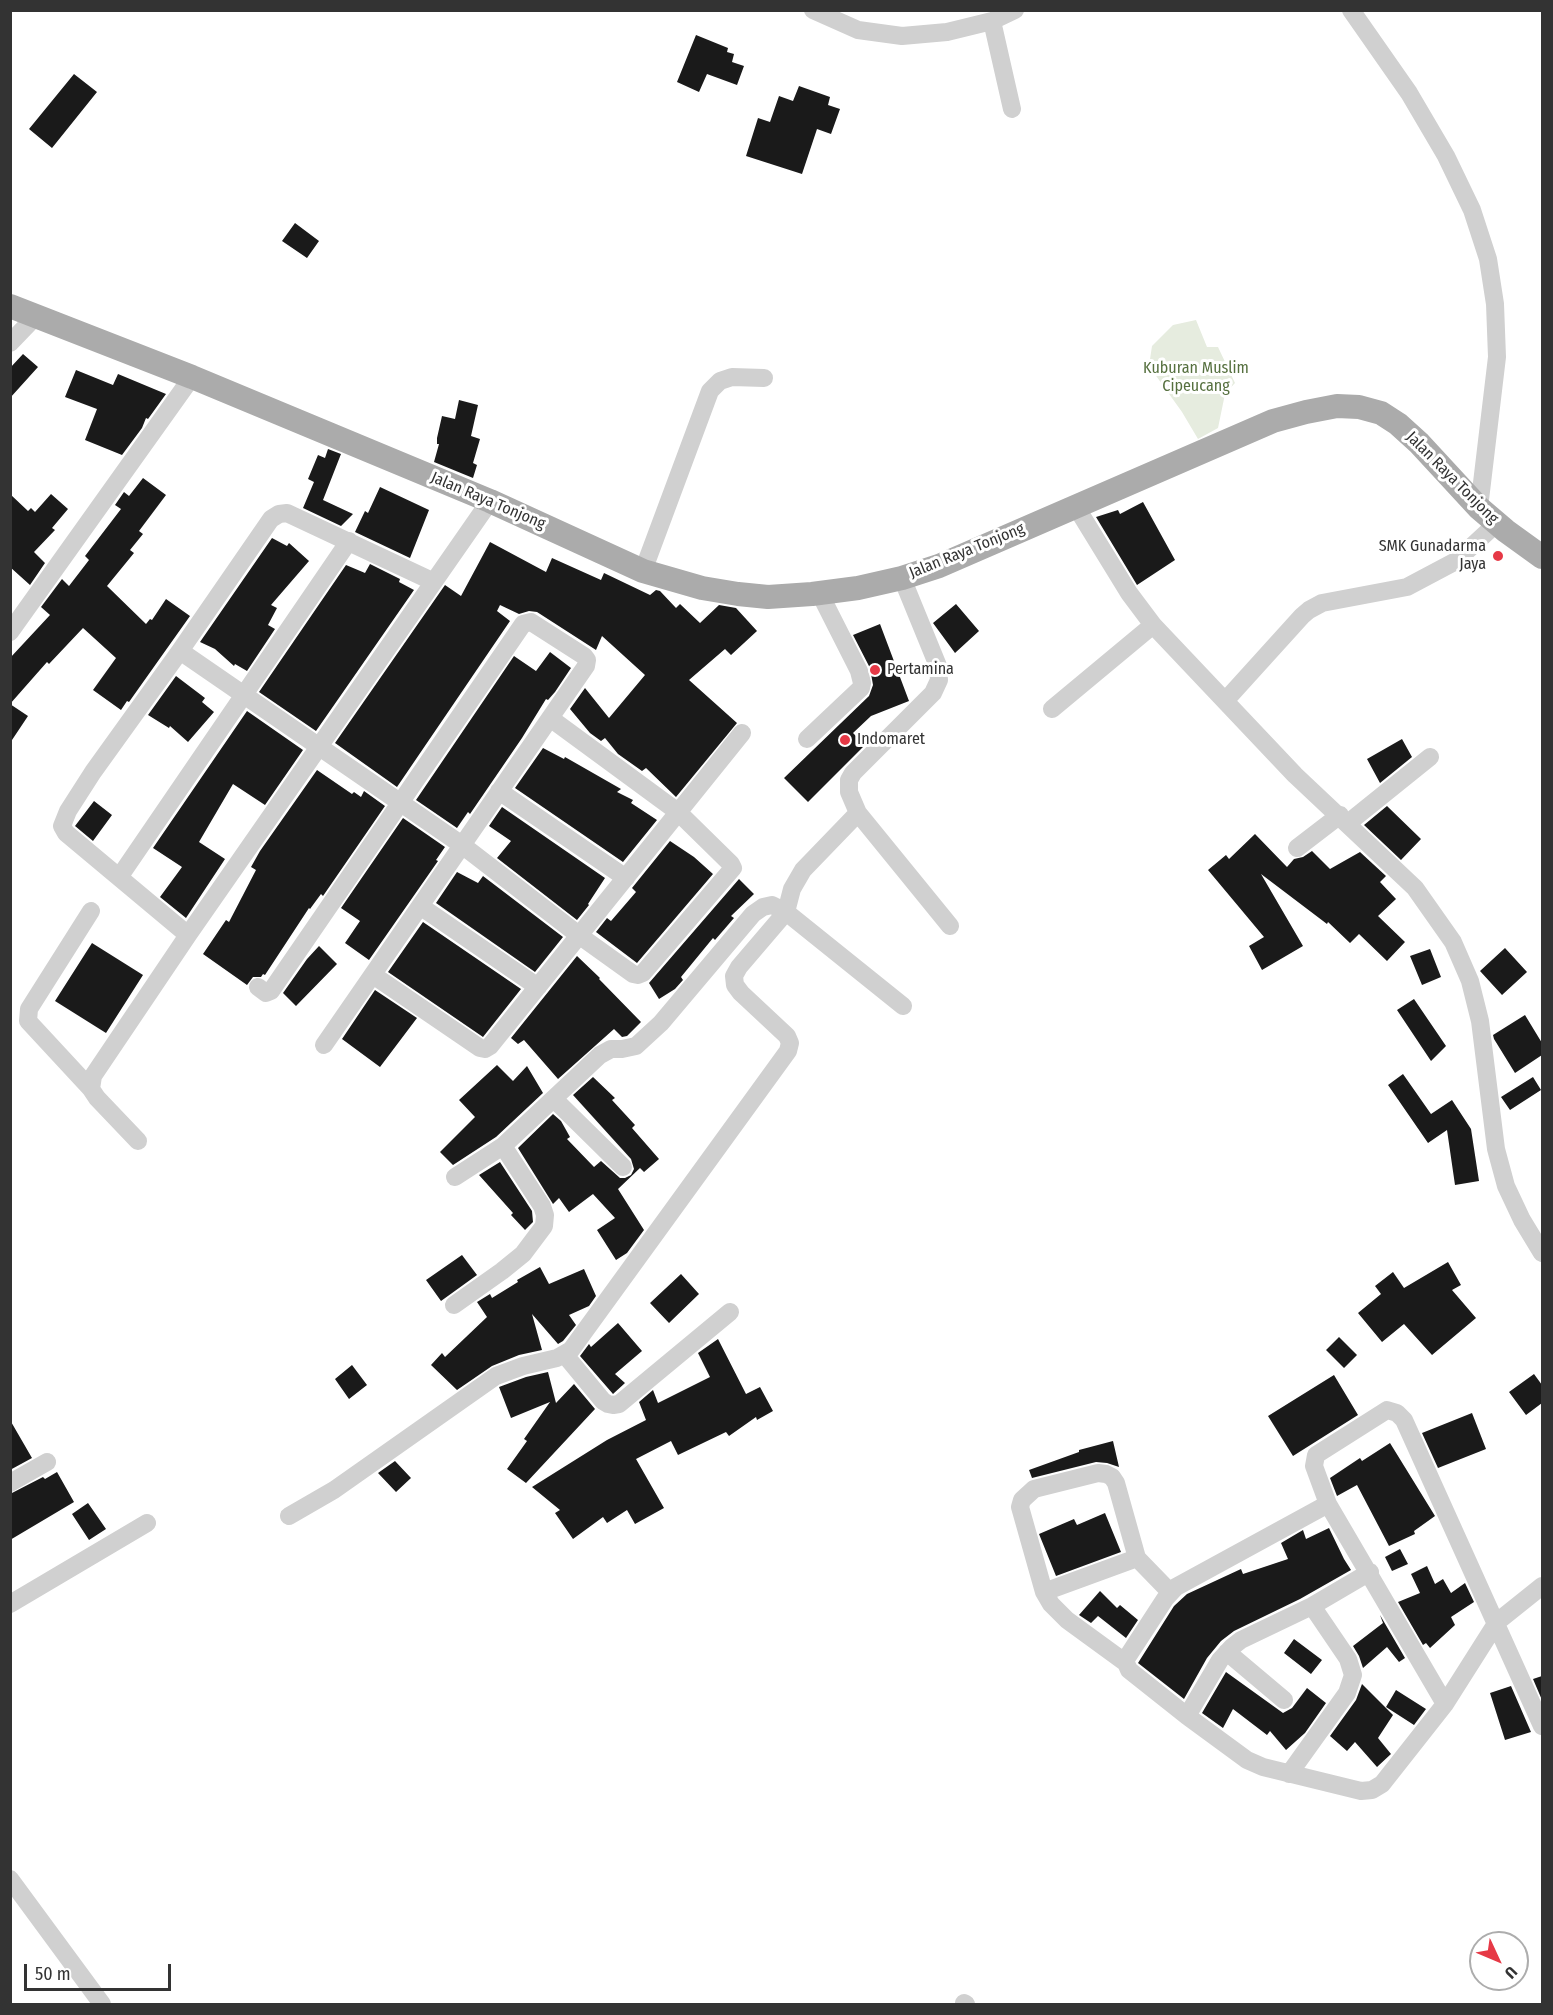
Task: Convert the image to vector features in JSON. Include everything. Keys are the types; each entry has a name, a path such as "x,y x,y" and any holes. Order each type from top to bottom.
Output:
{"main road":[{"name":"Jalan Raya Tonjong","path":"10,306 192,377 490,501 643,571 702,588 738,594 768,597 820,594 902,578 939,566 1273,421 1337,406 1359,407 1381,413 1398,424 1488,516 1542,557"}],"street":[{"path":"813,10 858,30 902,36 947,32 992,21 1015,10"},
{"path":"1226,701 1309,610 1322,603 1407,587 1456,561 1488,516 1497,357 1495,304 1488,259 1472,210 1446,156 1409,93 1351,10"},
{"path":"992,21 1012,109"},
{"path":"10,343 35,317"},
{"path":"10,632 192,377"},
{"path":"643,571 710,391 720,381 732,377 764,378"},
{"path":"91,1089 93,1076 188,935 490,501"},
{"path":"1075,505 1129,593 1153,624 1295,775 1415,888 1453,942 1470,981 1480,1021 1496,1149 1506,1186 1522,1220 1542,1253"},
{"path":"188,935 120,876 69,836 62,826 68,811 93,772 271,519 279,514 287,513 434,582"},
{"path":"120,876 349,541"},
{"path":"902,578 938,666 939,680 933,693 853,773 849,780 849,792 858,813 950,926"},
{"path":"807,739 861,688 862,683 859,671 820,594"},
{"path":"258,987 266,993 271,991 523,624 531,622 584,656 587,660 586,666 324,1045"},
{"path":"1052,709 1153,624"},
{"path":"180,651 462,845 580,936 633,974 638,975 643,973 733,868 678,812 550,718"},
{"path":"373,975 480,1048 485,1049 580,936 742,733"},
{"path":"1297,848 1344,819 1430,757"},
{"path":"499,791 626,878"},
{"path":"289,1516 334,1490 496,1377 509,1370 565,1355 577,1344 788,1051 790,1043 787,1036 741,993 735,985 734,976 786,912 792,889 803,870 858,813"},
{"path":"455,1178 503,1146 600,1055 611,1049 636,1046 661,1023 753,914 763,907 772,905 786,912 903,1005"},
{"path":"420,906 538,987"},
{"path":"91,911 29,1009 28,1021 138,1141"},
{"path":"554,1099 623,1167"},
{"path":"454,1305 523,1254 544,1226 545,1215 542,1206 503,1146"},
{"path":"565,1355 603,1401 613,1405 619,1404 730,1311"},
{"path":"1445,1704 1370,1572 1328,1504 1314,1466 1316,1455 1387,1410 1397,1413 1404,1420 1542,1726"},
{"path":"10,1483 48,1462"},
{"path":"1170,1592 1137,1558 1116,1482 1112,1477 1098,1473 1034,1490 1022,1500 1020,1507 1044,1592 1051,1605 1067,1620 1126,1663 1129,1670 1247,1760 1263,1767 1361,1791 1372,1790 1390,1776 1445,1704 1497,1622 1542,1586"},
{"path":"1126,1663 1129,1654 1170,1592 1184,1581 1328,1504"},
{"path":"13,1596 147,1523"},
{"path":"1044,1592 1137,1558"},
{"path":"1187,1716 1220,1660 1241,1640 1312,1606 1370,1572"},
{"path":"1289,1774 1347,1693 1353,1675 1348,1659 1312,1606"},
{"path":"1227,1652 1284,1700"},
{"path":"10,1879 102,2004"}],"green space":[{"name":"Kuburan Muslim Cipeucang","path":"1196,320 1207,347 1218,347 1235,383 1225,394 1218,428 1198,439 1149,366 1152,346 1173,325"}],"building":[{"path":"696,35 728,48 727,52 734,54 732,62 744,66 737,85 707,74 699,92 677,82"},
{"path":"74,74 97,92 52,148 29,129"},
{"path":"799,86 830,97 828,105 840,109 831,134 817,129 802,174 746,156 758,118 770,122 779,96 793,101"},
{"path":"295,223 319,241 307,258 282,241"},
{"path":"23,354 38,367 10,398 10,368"},
{"path":"76,370 113,385 118,374 166,394 148,419 146,418 142,428 122,455 85,440 97,409 65,397"},
{"path":"459,400 478,405 471,436 480,439 473,463 477,465 473,478 434,462 439,444 437,444 437,438 442,416 455,419"},
{"path":"328,449 341,454 323,500 353,514 341,526 303,508 314,482 308,479 318,455 325,458"},
{"path":"143,478 166,495 139,531 143,534 130,550 134,553 107,586 146,624 150,619 152,620 166,599 190,616 121,710 93,690 116,658 83,628 49,664 47,662 10,704 10,658 50,615 41,607 62,579 69,586 89,560 85,556 121,509 115,505 124,492 129,496"},
{"path":"380,487 429,510 410,558 355,532 365,511 368,513"},
{"path":"10,494 28,511 31,508 35,512 51,494 68,509 52,528 55,530 34,552 45,563 30,585 10,567"},
{"path":"1143,502 1175,560 1137,585 1096,517 1118,510 1120,514"},
{"path":"272,538 287,546 289,543 309,561 271,605 277,608 268,625 275,629 247,671 235,664 234,666 215,649 200,642"},
{"path":"490,542 546,572 552,558 601,580 604,573 650,595 656,590 660,591 676,608 680,604 700,623 719,605 736,608 757,631 731,655 725,649 689,680 737,723 676,797 646,768 642,771 618,754 605,738 601,741 590,733 570,709 585,688 609,718 645,675 602,636 596,650 537,612 529,611 519,614 500,605 497,611 510,621 397,787 335,743 445,585 461,596"},
{"path":"370,564 400,579 399,582 414,590 316,731 259,692 346,565 365,573"},
{"path":"956,604 979,631 955,653 933,623"},
{"path":"880,624 909,701 871,716 853,733 865,745 808,802 784,778 869,696 873,685 870,668 853,635"},
{"path":"550,652 571,668 555,692 548,700 546,699 470,814 468,812 457,828 416,800 514,656 536,671"},
{"path":"176,676 205,698 202,702 214,712 188,742 170,726 169,728 148,715"},
{"path":"10,704 28,716 10,743"},
{"path":"247,711 303,750 265,805 233,784 199,842 225,859 186,918 160,897 182,867 153,848"},
{"path":"1402,739 1412,757 1380,783 1367,759"},
{"path":"543,748 564,759 565,757 621,789 617,792 633,800 631,803 657,820 623,862 515,788"},
{"path":"317,770 352,794 354,792 361,797 364,791 385,806 323,896 321,894 309,908 265,975 253,977 247,985 203,954 226,920 229,922 256,870 251,867 260,851"},
{"path":"94,801 112,815 93,841 75,826"},
{"path":"1387,806 1421,839 1401,860 1364,825"},
{"path":"502,807 605,878 577,920 497,858 511,841 489,826"},
{"path":"403,818 445,847 436,860 438,861 369,960 345,943 360,921 341,908"},
{"path":"1255,834 1287,867 1294,859 1303,857 1312,851 1330,869 1360,852 1386,876 1380,882 1396,899 1378,916 1405,942 1387,961 1359,934 1350,943 1328,922 1327,924 1261,874 1303,946 1262,970 1249,946 1264,937 1208,870 1226,855 1229,859"},
{"path":"670,841 694,857 713,874 637,963 596,932 607,918 611,921 636,892 632,888"},
{"path":"457,872 478,883 483,876 563,937 535,972 436,903"},
{"path":"739,879 754,894 731,916 734,918 715,940 713,938 681,977 683,980 675,989 659,999 649,983"},
{"path":"423,922 521,989 483,1037 388,972"},
{"path":"92,943 143,975 106,1033 55,1001"},
{"path":"319,946 337,964 296,1006 283,993"},
{"path":"1505,948 1527,972 1502,995 1480,971"},
{"path":"1430,949 1441,977 1422,985 1410,956"},
{"path":"577,956 641,1022 627,1036 622,1037 614,1029 558,1079 524,1040 518,1044 511,1038"},
{"path":"375,990 417,1018 380,1067 342,1039"},
{"path":"1414,999 1446,1046 1431,1061 1397,1010"},
{"path":"1525,1015 1542,1043 1542,1055 1515,1073 1493,1035"},
{"path":"497,1065 513,1081 527,1066 543,1093 496,1137 453,1165 440,1152 475,1117 459,1100"},
{"path":"1403,1074 1431,1114 1452,1100 1471,1129 1479,1181 1455,1185 1447,1130 1428,1143 1388,1085"},
{"path":"593,1077 615,1098 612,1100 635,1125 632,1128 659,1159 644,1172 640,1168 618,1189 644,1230 627,1253 616,1260 597,1230 615,1218 593,1194 569,1212 559,1198 553,1204 518,1148 553,1114 561,1121 570,1137 567,1139 594,1167 601,1161 620,1178 631,1175 634,1169 631,1159 573,1095"},
{"path":"1533,1077 1541,1090 1510,1110 1501,1097"},
{"path":"500,1162 532,1211 533,1222 525,1230 479,1175"},
{"path":"462,1255 477,1275 441,1301 426,1280"},
{"path":"1448,1262 1461,1285 1452,1290 1476,1318 1432,1355 1404,1324 1382,1342 1358,1313 1381,1294 1375,1286 1393,1272 1404,1288"},
{"path":"540,1267 549,1284 584,1269 596,1296 589,1306 569,1315 576,1325 558,1344 532,1314 542,1350 519,1355 492,1366 457,1390 431,1365 442,1353 445,1357 487,1317 477,1302 490,1294 492,1298"},
{"path":"681,1274 699,1294 669,1323 650,1303"},
{"path":"618,1323 642,1351 615,1374 625,1383 613,1394 580,1356 589,1344 591,1347"},
{"path":"1339,1337 1357,1355 1344,1368 1326,1350"},
{"path":"718,1339 746,1394 760,1387 773,1411 757,1420 756,1417 729,1436 726,1432 678,1455 671,1441 636,1459 664,1508 635,1524 627,1510 607,1523 603,1517 573,1539 555,1513 560,1510 532,1487 607,1440 646,1420 639,1402 653,1390 658,1403 710,1377 698,1353"},
{"path":"352,1365 367,1385 349,1399 335,1379"},
{"path":"548,1372 556,1403 574,1384 595,1409 526,1483 507,1469 527,1441 524,1439 550,1402 511,1418 499,1387"},
{"path":"1534,1374 1542,1385 1542,1403 1526,1415 1509,1392"},
{"path":"1334,1375 1358,1415 1293,1456 1268,1416"},
{"path":"1472,1413 1486,1449 1438,1468 1422,1433"},
{"path":"10,1420 32,1458 10,1470"},
{"path":"1113,1441 1119,1467 1096,1462 1032,1478 1029,1470 1079,1452 1079,1450"},
{"path":"1390,1443 1435,1516 1414,1531 1415,1534 1389,1546 1357,1485 1337,1496 1330,1478 1360,1458 1362,1461"},
{"path":"395,1461 411,1478 396,1492 378,1473"},
{"path":"57,1472 74,1502 10,1540 10,1494"},
{"path":"88,1503 106,1529 89,1540 72,1514"},
{"path":"1105,1513 1121,1552 1056,1576 1039,1534 1074,1519 1077,1525"},
{"path":"1329,1528 1351,1570 1300,1599 1234,1631 1221,1641 1207,1658 1184,1699 1138,1663 1174,1606 1187,1594 1241,1569 1243,1574 1288,1559 1281,1543 1303,1530 1306,1539"},
{"path":"1400,1549 1408,1564 1392,1571 1385,1557"},
{"path":"1427,1566 1435,1584 1443,1579 1451,1593 1465,1583 1474,1602 1451,1617 1455,1625 1430,1648 1426,1643 1423,1645 1398,1602 1420,1593 1411,1574"},
{"path":"1100,1591 1117,1608 1120,1605 1138,1620 1126,1638 1098,1616 1091,1623 1079,1615"},
{"path":"1380,1615 1405,1658 1399,1662 1387,1647 1363,1668 1353,1646 1383,1623"},
{"path":"1294,1639 1322,1660 1311,1674 1284,1653"},
{"path":"1226,1672 1283,1713 1292,1708 1307,1688 1326,1703 1305,1733 1286,1750 1270,1731 1267,1735 1233,1709 1223,1728 1202,1713"},
{"path":"1542,1676 1542,1700 1533,1679"},
{"path":"1362,1684 1393,1715 1378,1738 1391,1754 1377,1767 1355,1742 1347,1751 1330,1736 1356,1700"},
{"path":"1511,1686 1531,1732 1505,1740 1490,1693"},
{"path":"1396,1690 1426,1709 1414,1725 1386,1707"}],"place":[{"name":"SMK Gunadarma Jaya","path":"1498,556"},
{"name":"Pertamina","path":"875,670"},
{"name":"Indomaret","path":"845,740"}]}
